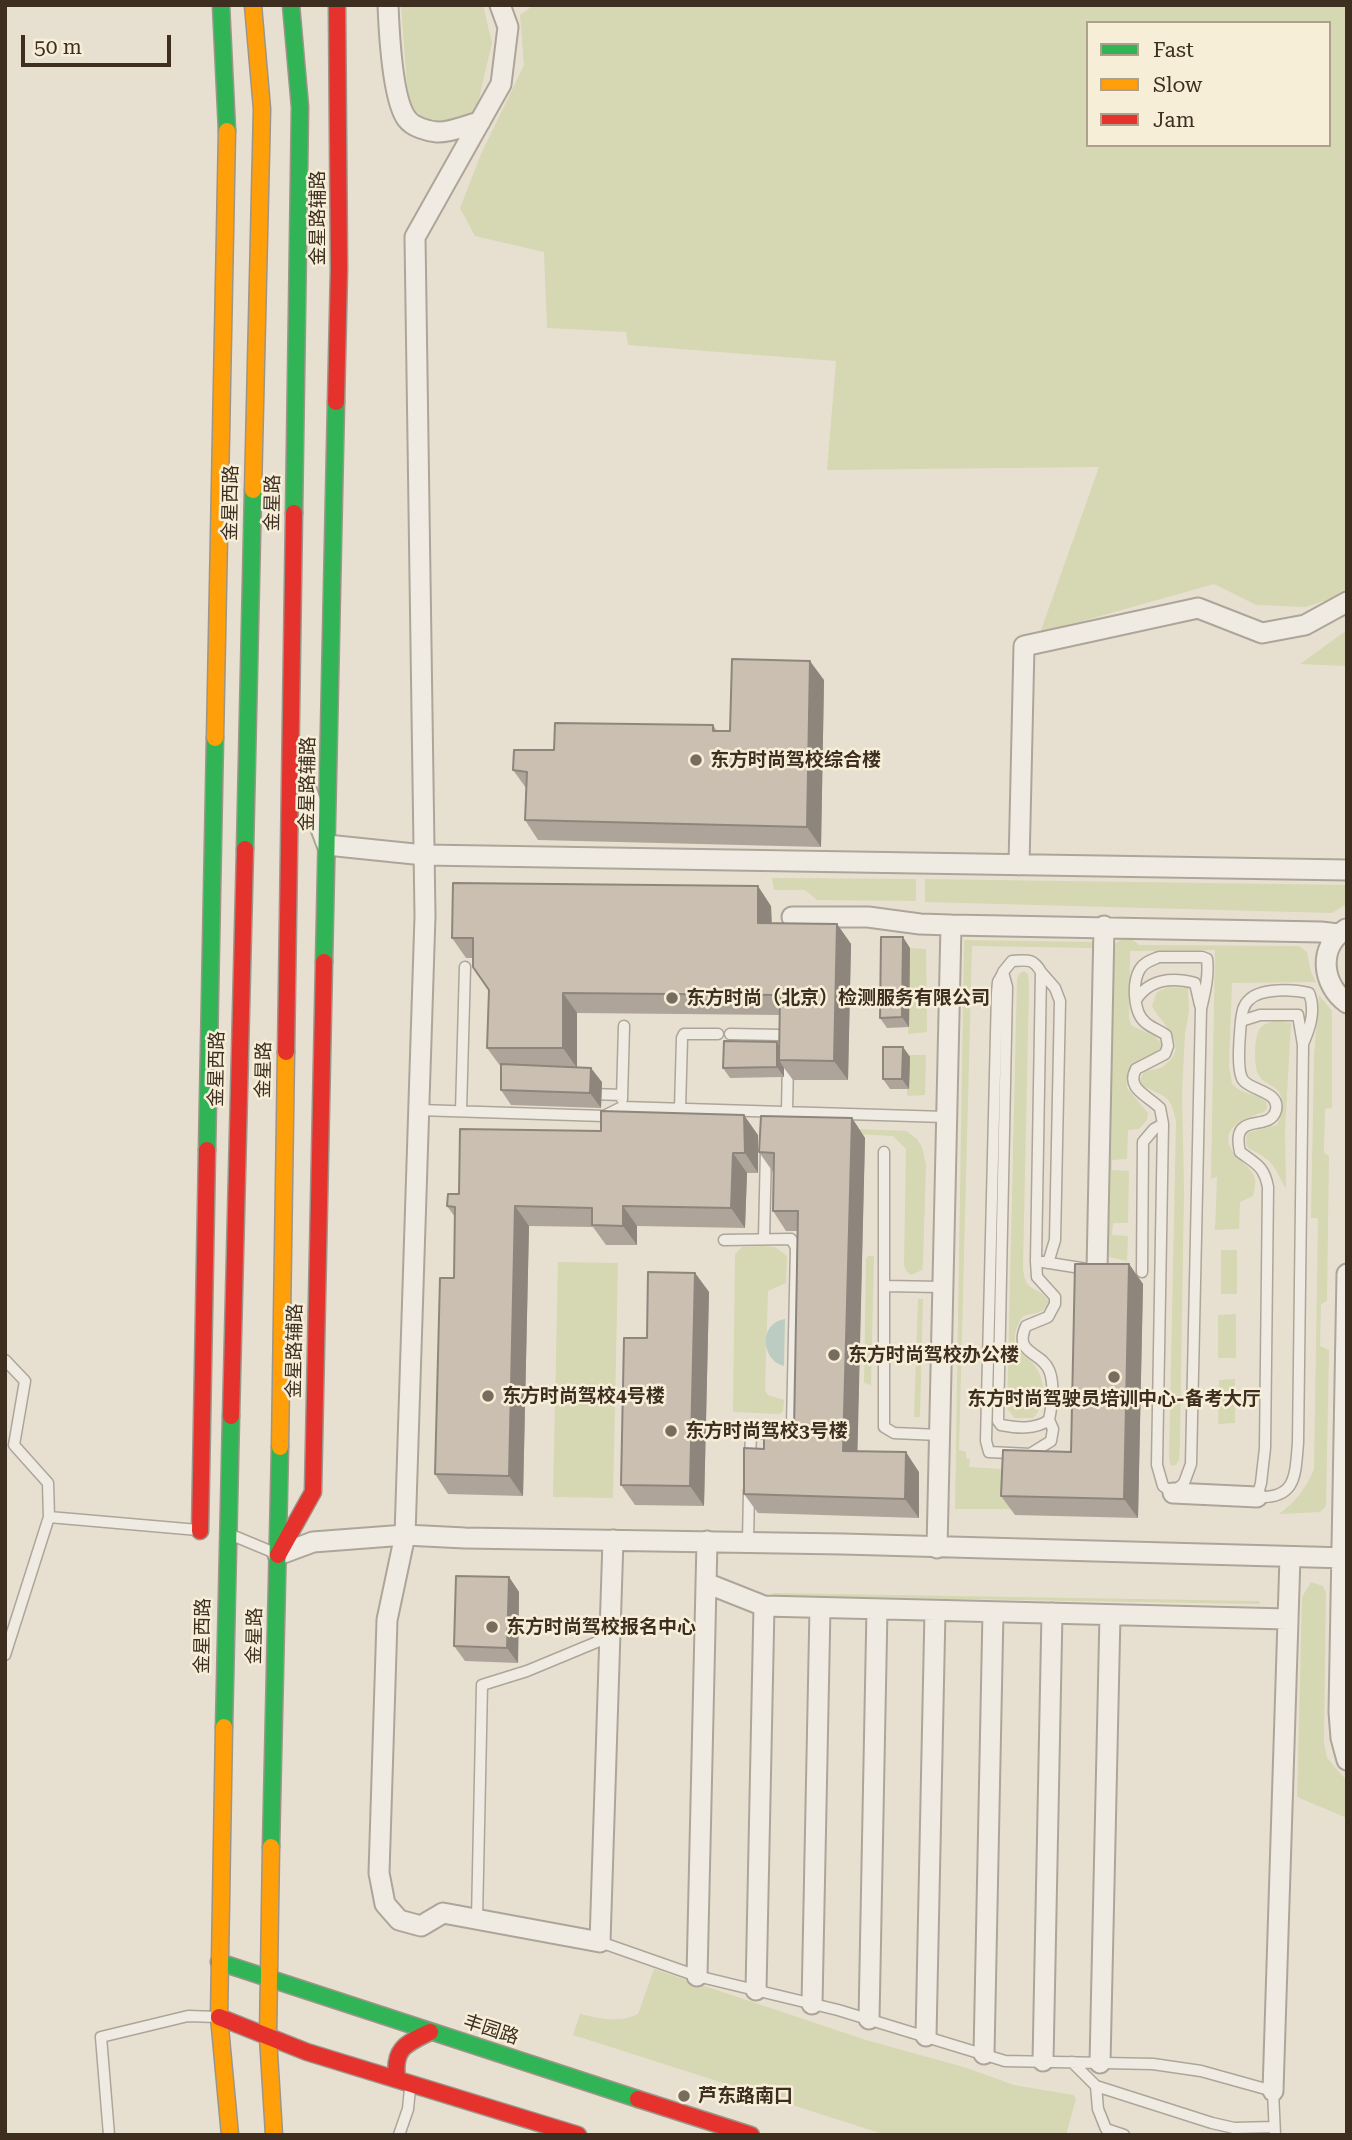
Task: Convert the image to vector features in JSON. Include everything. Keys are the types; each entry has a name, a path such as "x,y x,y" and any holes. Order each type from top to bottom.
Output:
{"main road":[{"path":"201,1531 227,134 221,5"},
{"name":"金星西路","path":"230,2135 219,2017 219,1962 226,1533 262,108 253,5"},
{"name":"金星路","path":"274,2135 268,2037 300,107 291,5"},
{"name":"金星路辅路","path":"278,1555 313,1492 339,269 337,5"},
{"name":"丰园路","path":"219,1962 751,2135"},
{"path":"219,2017 268,2037 578,2135"},
{"path":"404,2081 394,2062 404,2044 430,2032"}],"street":[{"path":"388,5 390,44 401,106 408,120 421,128 438,132 480,122"},
{"path":"499,5 508,27 501,84 415,237 425,916 405,1535 387,1620 379,1873 385,1904 399,1920 421,1926 443,1913 600,1942 613,1539"},
{"path":"1019,866 1024,646 1198,608 1262,633 1304,625 1347,602"},
{"path":"290,748 327,845 424,855 1347,870"},
{"path":"792,916 868,917 951,925 1342,931"},
{"path":"937,1548 951,925"},
{"path":"1102,1271 1104,926"},
{"path":"1342,931 1327,951 1325,965 1332,988 1347,1003"},
{"path":"1347,1274 1344,1558 1339,1712 1341,1738 1347,1760"},
{"path":"1173,1493 1257,1497"},
{"path":"278,1555 313,1542 405,1535 1344,1558"},
{"path":"697,1976 707,1541"},
{"path":"1273,2091 1290,1558"},
{"path":"706,1583 764,1606 1287,1619"},
{"path":"757,1990 764,1606"},
{"path":"812,2004 820,1608"},
{"path":"869,2020 877,1609"},
{"path":"926,2036 935,1611"},
{"path":"984,2054 993,1612"},
{"path":"1043,2062 1052,1613"},
{"path":"1100,2063 1110,1615"}],"lane":[{"path":"1159,957 1207,959 1207,982 1201,1009 1191,1464 1184,1483 1173,1493 1163,1486 1157,1465 1163,1124 1160,1108 1134,1085 1133,1073 1142,1065 1165,1054 1168,1046 1166,1035 1146,1023 1139,1014 1135,1000 1139,969 1147,961 1159,957"},
{"path":"1041,972 1036,1261 1037,1277 1055,1297 1055,1304 1048,1317 1026,1326 1022,1337 1025,1348 1047,1365 1051,1374 1049,1420 1053,1429 1051,1441 1030,1454 989,1452 986,1441 997,993 998,982 1012,961 1036,963 1055,988 1060,1001 1055,1240 1048,1263"},
{"path":"461,1111 465,967"},
{"path":"1003,972 1007,987 998,1421 1001,1425 1010,1427 1035,1427 1049,1420"},
{"path":"1135,1000 1142,990 1152,983 1186,981 1195,983 1201,1009"},
{"path":"1241,1021 1260,1015 1298,1015 1303,1045 1298,1443 1292,1483 1287,1491 1270,1497 1257,1497 1265,1448 1268,1187 1266,1174 1257,1163 1240,1152 1238,1133 1246,1125 1268,1119 1276,1109 1275,1101 1269,1094 1248,1085 1240,1074 1241,1021 1246,1002 1255,995 1308,993 1311,999 1311,1024 1303,1045"},
{"path":"680,1109 682,1024"},
{"path":"622,1107 624,1026"},
{"path":"682,1038 684,1034 718,1034"},
{"path":"730,1034 780,1035 789,1038 787,1112"},
{"path":"581,1094 622,1095"},
{"path":"419,1110 604,1116 622,1107 945,1116"},
{"path":"767,1111 767,1124"},
{"path":"1142,1272 1143,1142 1154,1129 1163,1124"},
{"path":"764,1238 767,1136"},
{"path":"884,1152 884,1427 894,1433 939,1435"},
{"path":"724,1240 791,1239 796,1247 792,1425 781,1432 751,1433 748,1542"},
{"path":"1036,1261 1102,1271"},
{"path":"1130,1272 1161,1272"},
{"path":"884,1286 942,1287"},
{"path":"5,1360 25,1381 14,1445 48,1483 49,1517 5,1655"},
{"path":"49,1517 226,1533 278,1555"},
{"path":"477,1919 482,1685 527,1671 610,1637"},
{"path":"600,1942 697,1976 812,2004 1005,2061 1072,2062 1153,2064 1201,2071 1273,2091 1274,2131 1234,2128 1212,2123 1096,2086 1072,2062"},
{"path":"109,2135 102,2037 188,2016 219,2017"},
{"path":"398,2135 408,2109 404,2081"},
{"path":"1096,2086 1098,2109 1107,2129 1124,2135"},
{"path":"1219,2135 1234,2128"}],"green space":[{"path":"401,5 483,5 492,43 474,120 445,123 429,120 421,116 408,100"},
{"path":"534,5 1347,5 1347,593 1306,607 1256,605 1214,584 1040,633 1099,467 827,470 836,361 628,345 626,332 547,328 544,252 475,236 460,208 481,154 524,65 520,15"},
{"path":"1347,630 1347,666 1300,664"},
{"path":"772,878 916,879 916,901 817,900 805,890 774,890"},
{"path":"925,879 1347,885 1347,904 1332,913 925,902"},
{"path":"1121,939 1132,939 1139,945 1299,946 1307,952 1316,982 1232,983 1229,1065 1232,1084 1266,1100 1267,1109 1240,1122 1230,1133 1228,1140 1231,1148 1252,1172 1255,1187 1253,1196 1240,1202 1239,1229 1215,1230 1217,1177 1211,1179 1215,950 1130,951 1129,1019 1132,1026 1155,1036 1161,1043 1161,1048 1136,1062 1129,1070 1127,1088 1148,1113 1147,1120 1139,1129 1128,1130 1127,1159 1112,1160 1112,1170 1129,1171 1128,1223 1113,1223 1112,1235 1128,1236 1127,1261 1109,1257 1106,1246 1114,945"},
{"path":"964,940 1094,942 1094,948 972,946 959,1450 966,1452 966,1458 970,1459 969,1467 1017,1470 1015,1509 955,1509"},
{"path":"910,948 926,949 927,1032 908,1034"},
{"path":"1024,971 1028,974 1029,988 1023,1267 1026,1282 1049,1302 1041,1311 1023,1316 1016,1330 1015,1346 1039,1372 1043,1393 1040,1407 1033,1418 1014,1418 1007,1408 1017,979"},
{"path":"1168,987 1188,988 1189,1011 1182,1093 1184,1189 1180,1443 1179,1460 1176,1465 1171,1466 1169,1459 1176,1121 1169,1101 1143,1086 1140,1080 1144,1072 1161,1068 1173,1057 1175,1042 1172,1034 1152,1006 1157,992"},
{"path":"1319,995 1332,1011 1332,1108 1325,1109 1324,1153 1329,1156 1327,1301 1321,1304 1320,1346 1329,1350 1326,1506 1320,1512 1279,1514 1300,1494 1314,1469 1318,1218 1311,1218 1314,1055"},
{"path":"1279,1021 1291,1023 1285,1131 1286,1189 1272,1164 1248,1148 1246,1142 1247,1133 1277,1125 1281,1113 1282,1100 1279,1092 1260,1077 1255,1058 1259,1030 1265,1024"},
{"path":"908,1055 926,1055 925,1095 907,1096"},
{"path":"857,1129 906,1131 917,1139 922,1147 926,1165 923,1264 922,1270 911,1275 904,1265 906,1149 893,1136 856,1134"},
{"path":"742,1247 775,1247 787,1256 786,1283 768,1291 765,1390 768,1395 784,1400 783,1411 779,1414 733,1412 735,1254"},
{"path":"1221,1250 1237,1250 1237,1294 1221,1294"},
{"path":"868,1256 874,1256 871,1385 864,1383"},
{"path":"558,1262 618,1263 613,1498 553,1497"},
{"path":"918,1299 923,1299 920,1417 914,1417"},
{"path":"1236,1314 1236,1358 1218,1358 1218,1315"},
{"path":"1235,1379 1235,1423 1218,1424 1219,1380"},
{"path":"1311,1582 1323,1586 1326,1593 1324,1743 1327,1758 1347,1781 1347,1818 1297,1797 1302,1597"},
{"path":"773,1593 1259,1601 1260,1604 772,1596"},
{"path":"654,1969 866,2040 967,2068 1014,2085 1073,2095 1076,2098 1066,2135 886,2135 573,2035 580,2014 617,2019 638,2014"}],"shaded area":[{"path":"785,1319 784,1366 770,1357 766,1341 770,1327"}],"building":[{"name":"东方时尚驾校综合楼","path":"732,659 810,661 807,827 525,820 527,772 513,770 514,750 554,750 555,723 713,725 713,731 730,731"},
{"name":"东方时尚（北京）检测服务有限公司","path":"453,883 758,886 758,923 837,924 834,1061 779,1060 780,995 563,993 563,1048 487,1048 489,990 473,967 473,938 452,938"},
{"path":"881,937 903,937 902,1017 880,1018"},
{"path":"724,1041 777,1042 777,1067 723,1068"},
{"path":"883,1047 903,1047 902,1079 883,1079"},
{"path":"501,1064 591,1068 590,1093 501,1090"},
{"name":"东方时尚驾校4号楼","path":"601,1111 744,1115 745,1153 733,1153 731,1208 623,1206 623,1226 592,1225 592,1208 515,1206 509,1476 435,1474 440,1278 454,1278 455,1207 447,1206 448,1194 459,1194 460,1129 601,1131"},
{"name":"东方时尚驾校办公楼","path":"761,1116 852,1118 843,1451 906,1452 905,1499 744,1494 744,1448 764,1449 764,1428 794,1429 798,1211 773,1211 774,1153 759,1152"},
{"name":"东方时尚驾驶员培训中心-备考大厅","path":"1075,1264 1129,1264 1124,1499 1001,1496 1003,1450 1071,1452"},
{"name":"东方时尚驾校3号楼","path":"648,1272 695,1273 690,1486 621,1485 624,1338 647,1338"},
{"name":"东方时尚驾校报名中心","path":"456,1576 509,1577 507,1648 454,1646"}],"traffic: fast":[{"path":"221,5 227,131"},
{"path":"291,5 300,107 294,513"},
{"path":"324,962 336,402"},
{"path":"245,849 253,490"},
{"path":"207,1150 215,738"},
{"path":"224,1727 231,1416"},
{"path":"271,1847 280,1447"},
{"path":"219,1962 638,2099"}],"traffic: slow":[{"path":"253,5 262,109 253,490"},
{"path":"215,738 227,131"},
{"path":"280,1447 286,1052"},
{"path":"224,1727 219,2017 230,2135"},
{"path":"271,1847 268,2037 274,2135"}],"traffic: jam":[{"path":"336,402 339,269 337,5"},
{"path":"286,1052 294,513"},
{"path":"231,1416 245,849"},
{"path":"278,1555 313,1492 324,962"},
{"path":"200,1531 207,1150"},
{"path":"219,2017 307,2052 578,2135"},
{"path":"397,2079 399,2054 408,2044 430,2032"},
{"path":"638,2099 751,2135"}],"place":[{"name":"东方时尚驾校综合楼","path":"696,760"},
{"name":"东方时尚（北京）检测服务有限公司","path":"672,998"},
{"name":"东方时尚驾校办公楼","path":"834,1355"},
{"name":"东方时尚驾驶员培训中心-备考大厅","path":"1114,1377"},
{"name":"东方时尚驾校4号楼","path":"488,1396"},
{"name":"东方时尚驾校3号楼","path":"671,1431"},
{"name":"东方时尚驾校报名中心","path":"492,1627"},
{"name":"芦东路南口","path":"684,2096"}]}
